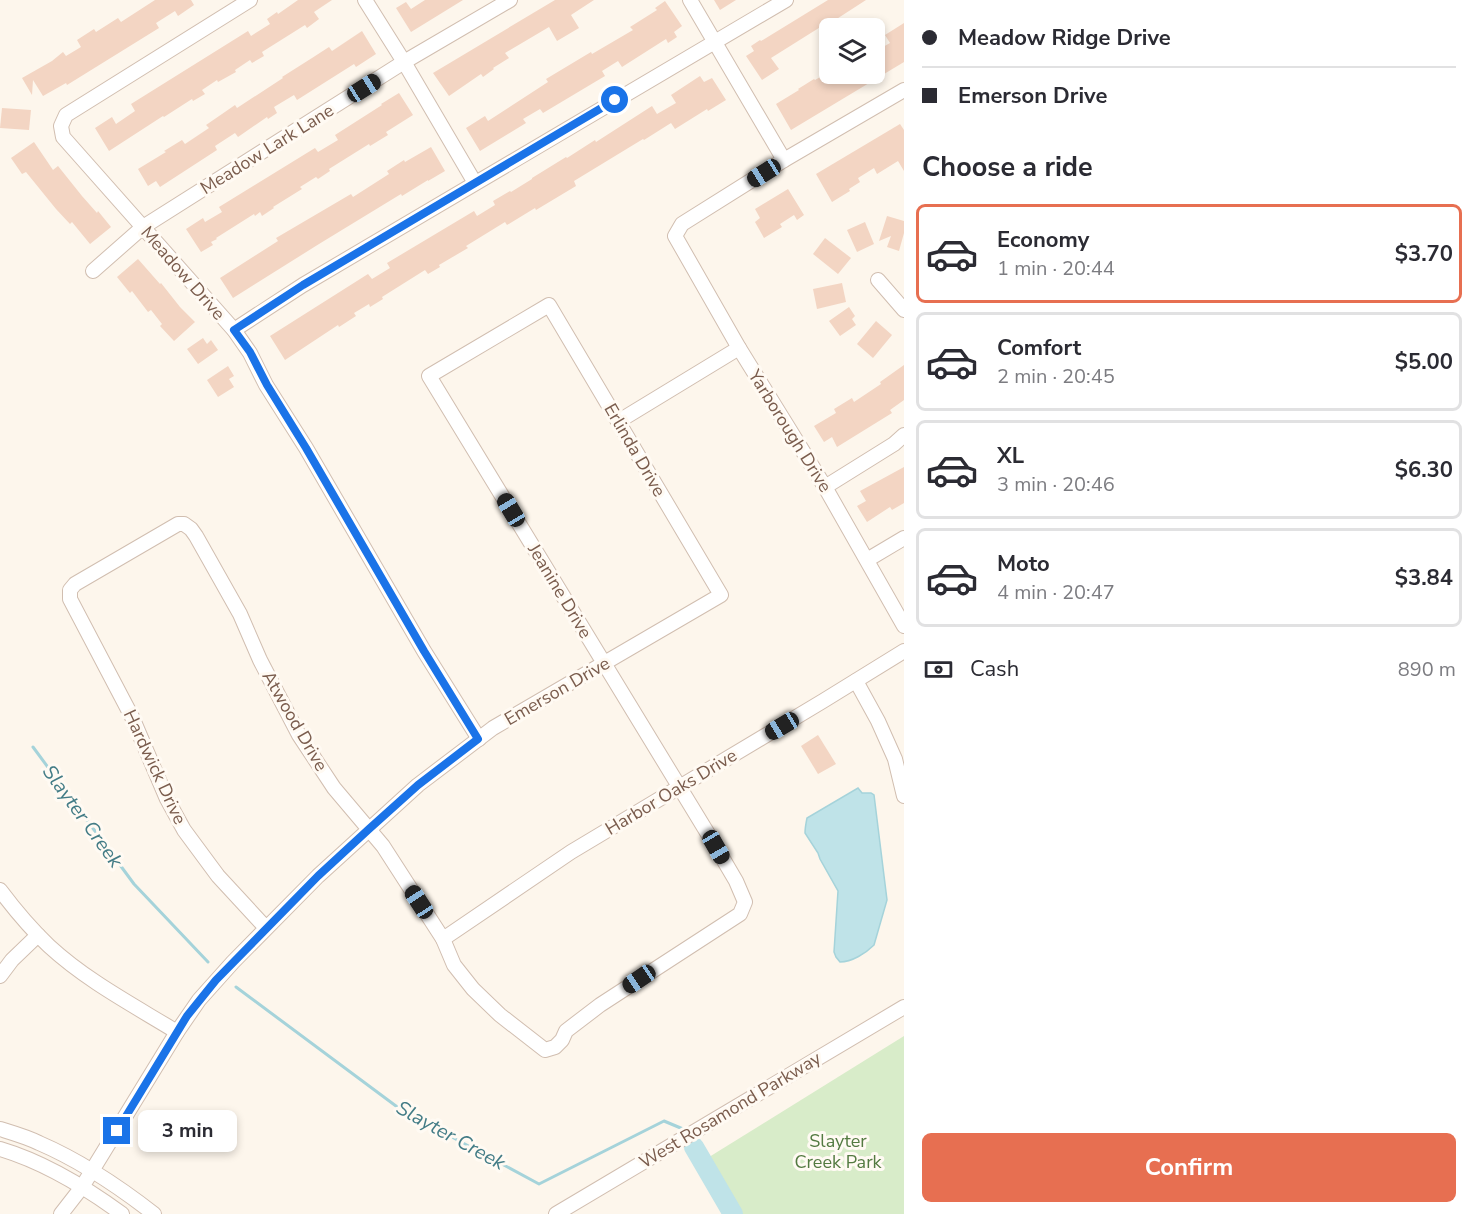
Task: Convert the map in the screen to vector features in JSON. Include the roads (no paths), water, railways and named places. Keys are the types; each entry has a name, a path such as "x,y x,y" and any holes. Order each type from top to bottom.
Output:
{"street":[{"name":"Meadow Drive","path":"250,0 66,115 61,126 63,137 234,330 250,352 267,385 478,739"},
{"path":"365,0 475,183"},
{"name":"Meadow Lark Lane","path":"93,271 143,227 404,62 510,0"},
{"path":"690,0 784,160 904,90"},
{"path":"234,330 303,285 786,0"},
{"name":"Yarborough Drive","path":"784,160 682,224 675,236 739,348 825,487 904,626"},
{"path":"878,280 904,310"},
{"name":"Jeanine Drive","path":"537,1044 545,1050 555,1047 562,1040 566,1031 600,1005 740,915 745,902 736,881 429,376 549,305"},
{"name":"Erlinda Drive","path":"549,305 721,595"},
{"path":"619,421 739,348"},
{"path":"825,487 894,444 904,435"},
{"name":"Atwood Drive","path":"70,590 75,584 173,526 184,524 191,529 240,614 260,660 299,735 334,788 383,846 443,939 454,964 473,989 500,1015 537,1044"},
{"path":"867,560 904,537"},
{"name":"Hardwick Drive","path":"70,590 70,599 132,717 166,799 184,830 218,876 266,928"},
{"name":"Emerson Drive","path":"61,1214 93,1171 177,1032 199,1000 318,876 418,785 493,728 721,595"},
{"name":"Harbor Oaks Drive","path":"443,939 571,852 904,651"},
{"path":"856,681 896,759 904,796"},
{"path":"0,890 38,935 64,959 96,983 177,1032"},
{"path":"0,976 12,960 38,935"},
{"name":"West Rosamond Parkway","path":"556,1214 904,1006"},
{"path":"0,1129 39,1142 93,1171 154,1214"},
{"path":"0,1149 66,1177 122,1214"}],"water":[{"path":"858,788 862,793 874,795 887,900 874,945 858,956 840,962 834,952 838,891 805,833 805,829 807,818"}],"waterway":[{"name":"Slayter Creek","path":"33,747 134,884 208,962"},
{"name":"Slayter Creek","path":"236,987 400,1109 539,1184 664,1121 683,1129"},
{"name":"Slayter Creek","path":"694,1147 733,1214"}],"park label":[{"name":"Slayter Creek Park","path":"838,1151"}]}
